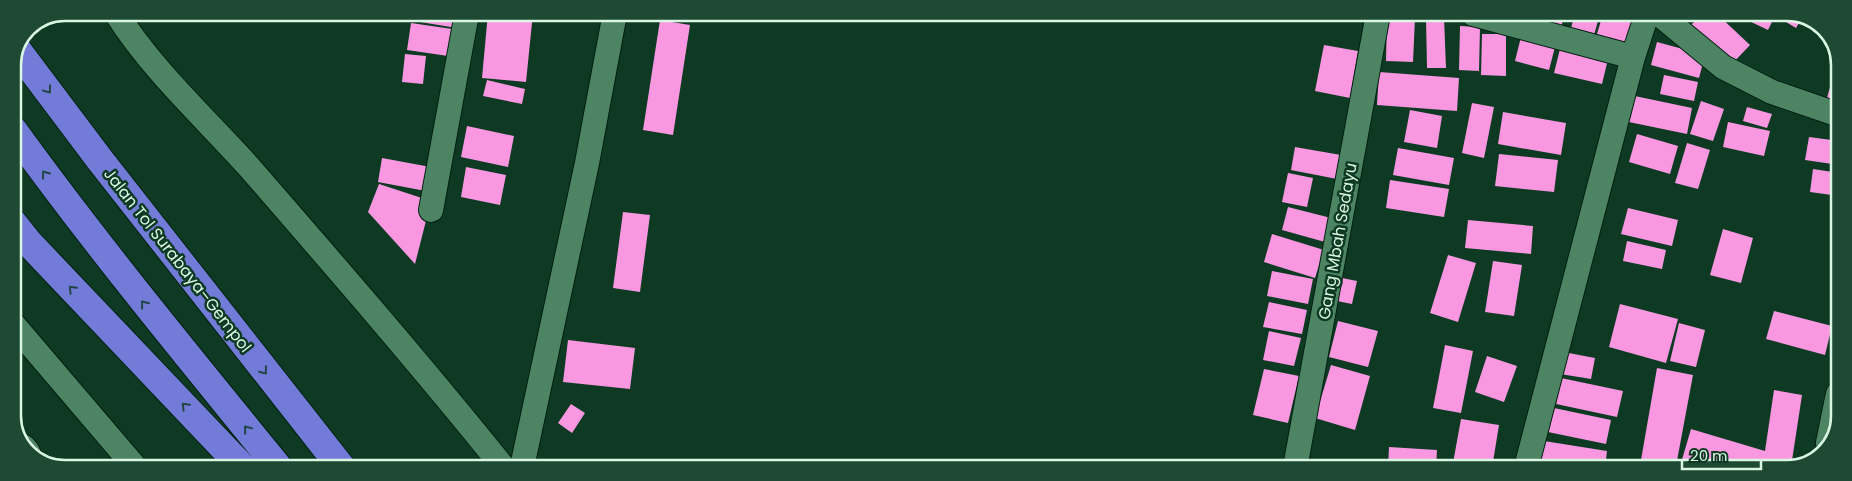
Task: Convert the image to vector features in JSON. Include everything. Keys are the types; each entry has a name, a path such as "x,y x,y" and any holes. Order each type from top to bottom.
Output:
{"highway":[{"name":"Jalan Tol Surabaya–Gempol","path":"22,57 106,168 335,460"},
{"path":"21,142 165,331 272,460"},
{"path":"21,233 235,460"}],"street":[{"path":"122,21 157,70 244,162 400,341 497,460"},
{"path":"431,210 466,21"},
{"path":"523,460 587,162 613,21"},
{"name":"Gang Mbah Sedayu","path":"1297,460 1377,21"},
{"path":"1499,21 1633,57"},
{"path":"1528,460 1633,57 1645,21"},
{"path":"1668,21 1723,66 1772,92 1831,112"},
{"path":"21,333 129,460"}],"building":[{"path":"414,21 458,21 457,28"},
{"path":"487,21 532,21 526,82 482,78"},
{"path":"660,21 690,25 673,135 643,130"},
{"path":"1387,21 1415,21 1413,62 1386,61"},
{"path":"1426,21 1444,21 1446,68 1427,68"},
{"path":"1521,21 1538,21 1537,24"},
{"path":"1543,21 1563,21 1561,29 1542,26"},
{"path":"1573,21 1598,21 1592,42 1569,35"},
{"path":"1601,21 1632,21 1625,44 1596,37"},
{"path":"1695,21 1724,21 1750,45 1733,63 1691,25"},
{"path":"1749,21 1772,21 1768,30"},
{"path":"1784,21 1799,23 1796,28"},
{"path":"411,23 459,30 455,57 407,50"},
{"path":"1460,26 1480,27 1479,71 1459,70"},
{"path":"1482,34 1506,34 1506,76 1481,75"},
{"path":"1521,37 1555,47 1549,70 1515,61"},
{"path":"1657,42 1705,55 1699,78 1651,65"},
{"path":"1324,45 1358,51 1350,98 1315,91"},
{"path":"1561,45 1609,55 1602,84 1554,73"},
{"path":"405,54 426,56 423,84 402,82"},
{"path":"1379,72 1459,78 1457,111 1377,105"},
{"path":"1664,75 1698,82 1694,101 1660,94"},
{"path":"487,80 525,89 522,104 483,96"},
{"path":"1831,84 1831,107 1825,105"},
{"path":"1630,95 1692,108 1687,134 1624,121"},
{"path":"1701,101 1724,109 1713,141 1690,134"},
{"path":"1472,103 1494,107 1484,158 1462,153"},
{"path":"1747,107 1772,114 1767,128 1743,121"},
{"path":"1410,110 1442,116 1437,148 1404,142"},
{"path":"1503,112 1566,123 1561,155 1498,144"},
{"path":"1728,122 1770,131 1764,156 1723,147"},
{"path":"467,126 514,136 508,167 461,157"},
{"path":"1637,134 1678,146 1670,174 1629,162"},
{"path":"1809,137 1831,140 1831,164 1805,160"},
{"path":"1687,143 1710,150 1698,189 1675,183"},
{"path":"1295,147 1341,155 1337,179 1291,170"},
{"path":"1398,148 1454,158 1449,185 1393,175"},
{"path":"1499,154 1558,160 1554,192 1495,186"},
{"path":"382,158 436,168 431,192 378,182"},
{"path":"466,167 506,175 500,205 461,197"},
{"path":"1813,169 1831,172 1831,195 1810,192"},
{"path":"1288,173 1313,178 1307,207 1282,202"},
{"path":"1390,180 1449,189 1444,217 1386,208"},
{"path":"379,184 431,201 415,264 368,212"},
{"path":"1288,207 1331,218 1325,242 1282,230"},
{"path":"1628,208 1678,220 1672,246 1621,234"},
{"path":"623,212 650,215 640,292 613,288"},
{"path":"1468,220 1533,226 1531,254 1465,248"},
{"path":"1723,229 1753,238 1741,283 1710,275"},
{"path":"1272,234 1324,250 1315,278 1264,262"},
{"path":"1627,241 1666,250 1662,269 1623,261"},
{"path":"1448,255 1476,263 1458,322 1430,313"},
{"path":"1493,261 1522,265 1514,316 1485,312"},
{"path":"1272,271 1313,279 1308,304 1267,296"},
{"path":"1332,276 1357,281 1352,304 1327,299"},
{"path":"1269,302 1307,310 1302,334 1263,327"},
{"path":"1620,304 1678,319 1666,363 1609,347"},
{"path":"1774,311 1831,326 1825,355 1766,339"},
{"path":"1338,321 1378,331 1368,367 1329,357"},
{"path":"1679,323 1705,330 1696,367 1670,361"},
{"path":"1269,331 1301,338 1294,366 1263,360"},
{"path":"568,340 635,348 630,389 563,382"},
{"path":"1445,345 1473,351 1461,413 1433,408"},
{"path":"1558,351 1595,358 1591,379 1554,373"},
{"path":"1487,356 1517,366 1504,402 1475,392"},
{"path":"1331,365 1370,376 1355,430 1315,418"},
{"path":"1657,368 1693,375 1677,460 1641,460"},
{"path":"1264,369 1299,376 1288,423 1253,415"},
{"path":"1561,378 1623,391 1617,417 1556,404"},
{"path":"1774,390 1802,395 1792,459 1682,460 1691,429 1765,451"},
{"path":"571,404 585,413 572,433 558,423"},
{"path":"1554,408 1611,420 1606,444 1548,432"},
{"path":"1461,419 1499,425 1493,460 1454,460"},
{"path":"1544,441 1607,451 1606,460 1541,460"},
{"path":"1389,447 1437,450 1436,460 1388,460"}]}
